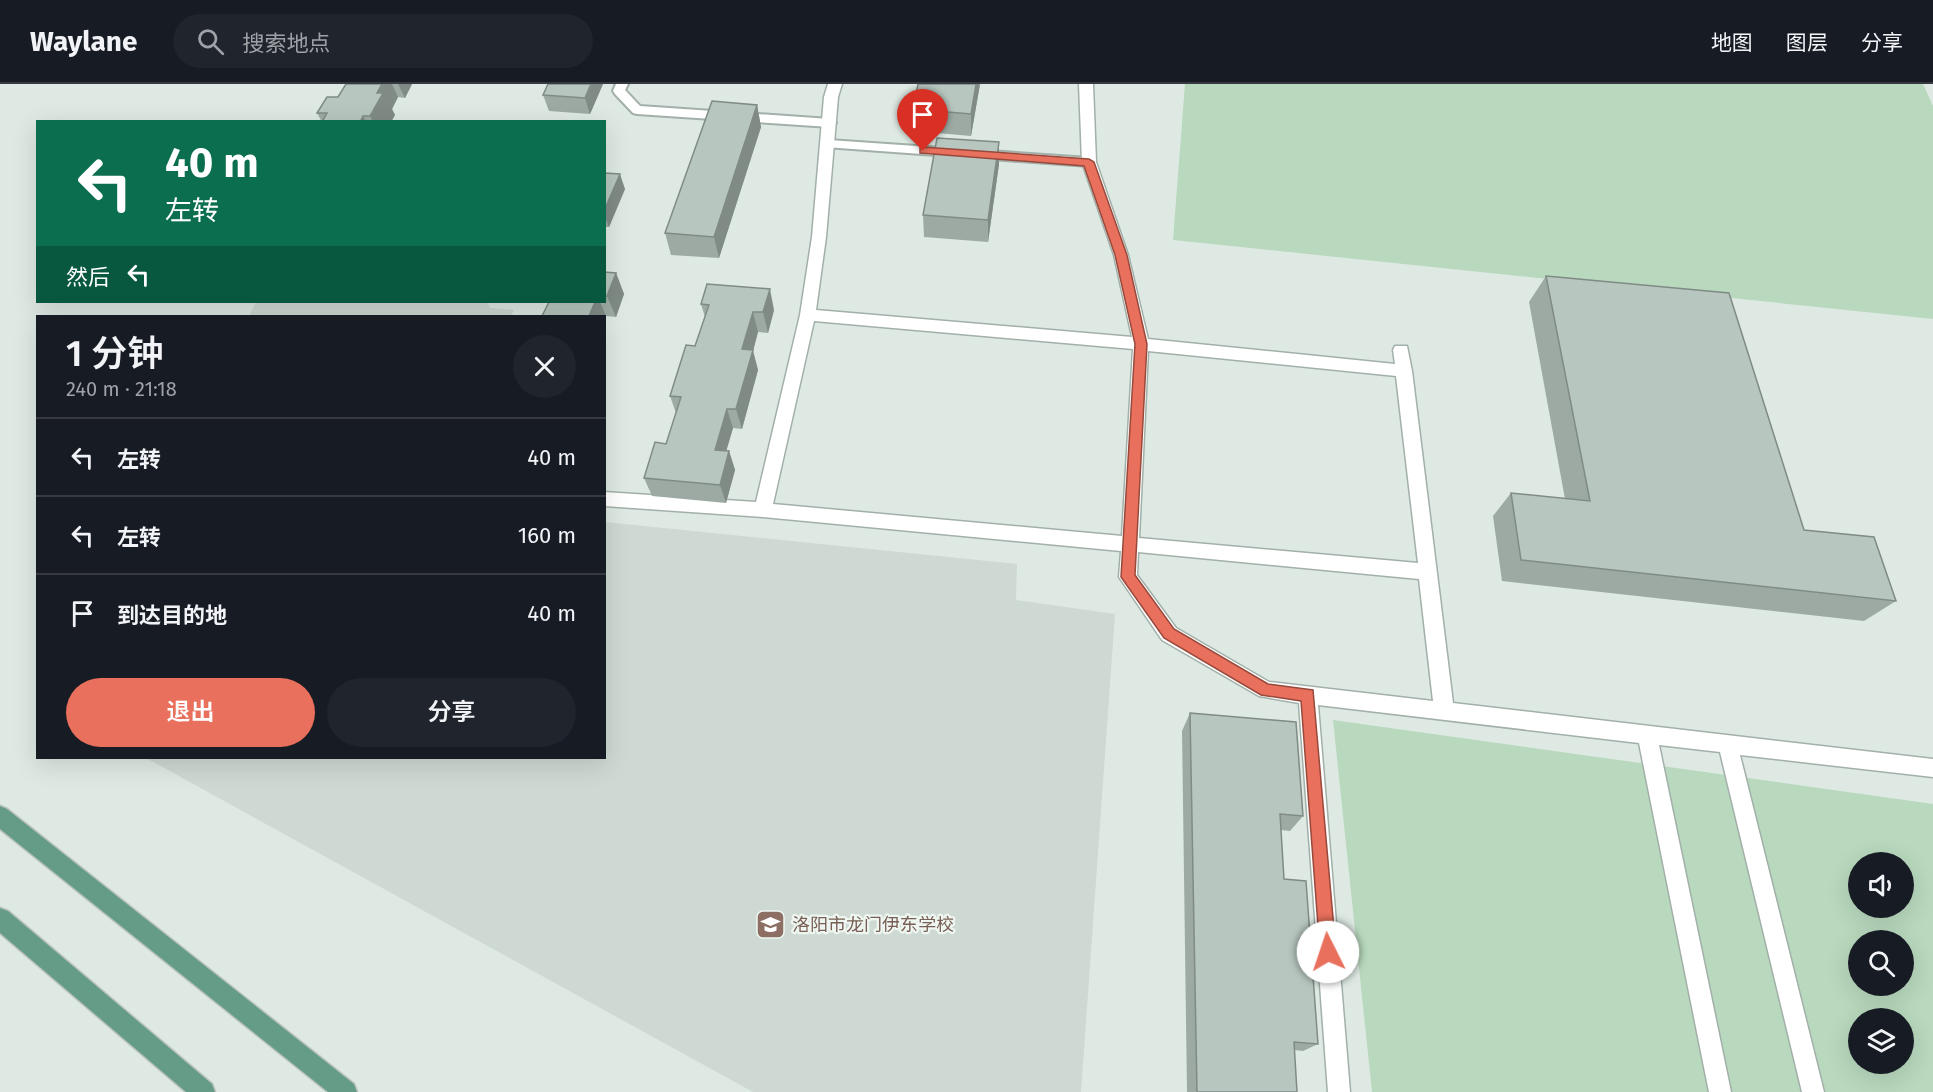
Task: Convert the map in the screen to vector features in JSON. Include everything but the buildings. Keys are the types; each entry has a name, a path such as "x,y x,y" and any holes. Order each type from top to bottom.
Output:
{"main road":[{"path":"0,816 346,1092"},
{"path":"0,918 204,1092"}],"street":[{"path":"763,510 808,315 829,144 831,97 835,84"},
{"path":"1086,84 1089,162 1121,255 1141,344 1128,577 1169,634 1266,690 1933,768"},
{"path":"808,315 1141,344 1404,371"},
{"path":"1401,350 1444,711"},
{"path":"606,499 763,510 1428,572"},
{"path":"1308,695 1339,1092"},
{"path":"1647,735 1720,1092"},
{"path":"1728,744 1813,1092"}],"lane":[{"path":"622,84 619,91 637,110 830,123"},
{"path":"829,144 1089,162"}],"shaded area":[{"path":"256,303 488,303 490,308 514,310 512,315 250,315"},
{"name":"洛阳市龙门伊东学校","path":"606,522 1017,564 1016,600 1115,614 1081,1092 753,1092 148,759 606,759"}],"green space":[{"path":"1185,84 1923,84 1933,106 1933,319 1173,240"},
{"path":"1333,720 1933,804 1933,1092 1372,1092"}],"place":[{"name":"洛阳市龙门伊东学校","path":"771,925"}],"route":[{"path":"923,151 1089,162 1121,255 1141,344 1128,577 1169,634 1266,690 1308,695 1328,952"}]}
